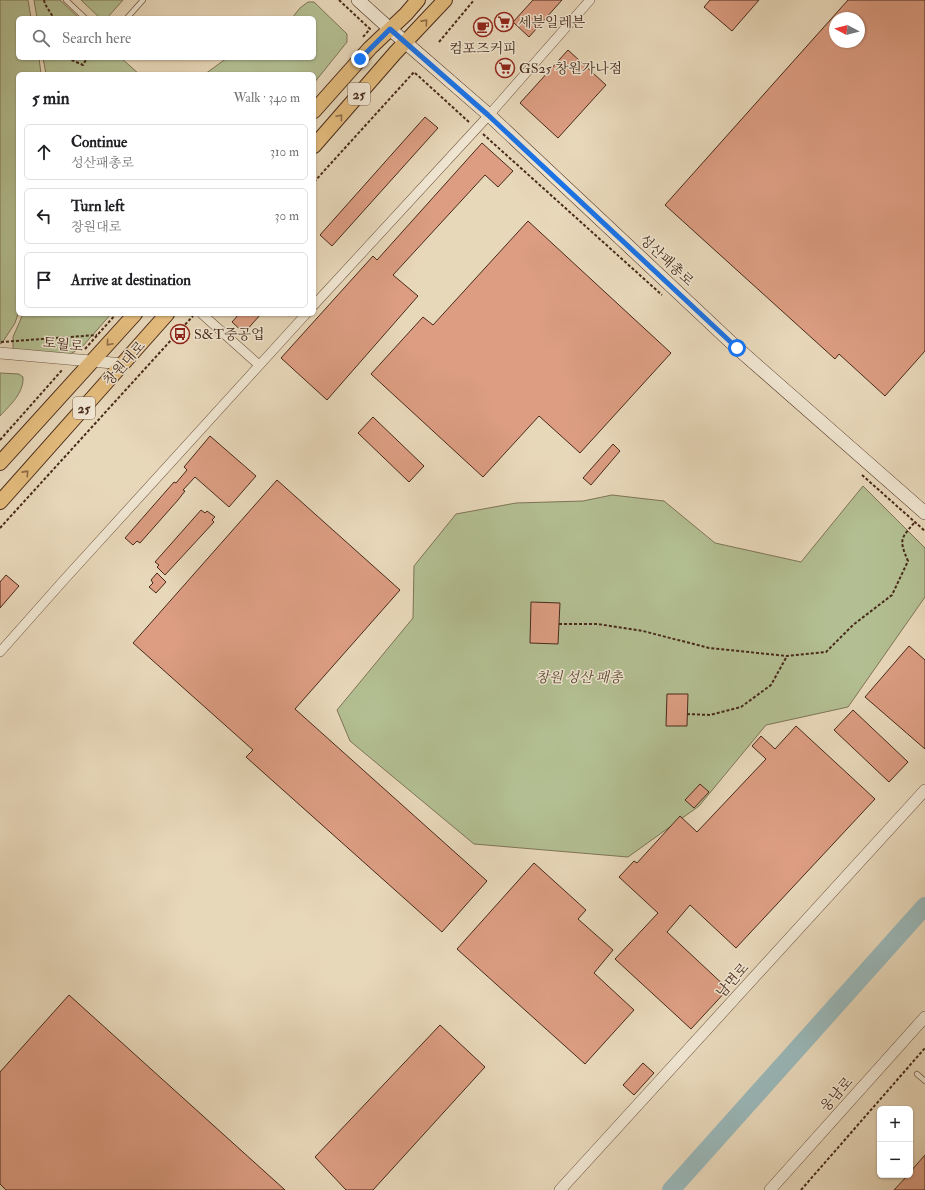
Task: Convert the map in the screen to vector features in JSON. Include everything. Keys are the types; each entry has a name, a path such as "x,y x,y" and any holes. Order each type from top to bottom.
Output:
{"main road":[{"name":"성산패총로","path":"358,0 488,115 737,348 924,512"},
{"name":"25","path":"316,109 360,59 406,14 418,0"},
{"name":"25","path":"316,144 382,67 445,0"},
{"name":"창원대로","path":"0,463 133,316"},
{"name":"창원대로","path":"0,502 165,316"}],"street":[{"path":"316,303 488,115 590,0"},
{"path":"204,316 258,365"},
{"path":"0,652 258,365 304,316"},
{"name":"토월로","path":"0,353 124,364"},
{"name":"남면로","path":"560,1190 925,790"},
{"name":"웅남로","path":"770,1190 925,1017"}],"lane":[{"path":"66,0 83,16"},
{"path":"129,16 143,0"},
{"path":"917,1074 925,1081"}],"path":[{"path":"44,0 52,16"},
{"path":"339,0 370,29"},
{"path":"439,42 474,0"},
{"path":"72,60 83,65 86,60"},
{"path":"316,180 414,72"},
{"path":"85,349 114,316"},
{"path":"0,528 193,316"},
{"path":"0,342 97,336"},
{"path":"0,440 63,369"},
{"path":"559,624 598,624 643,631 709,648 787,656 826,652 853,626 892,595 908,562 902,546 905,533 924,512"},
{"path":"687,714 710,715 741,707 771,685 787,656"},
{"path":"801,1190 925,1048"}],"green space":[{"path":"0,0 28,0 31,16 16,16 16,60 39,60 41,72 16,72 16,316 17,316 15,323 0,344"},
{"path":"34,0 60,0 77,16 37,16"},
{"path":"81,0 123,0 109,16 98,16"},
{"path":"308,2 314,2 347,34 347,42 316,81 316,72 208,72 224,60 316,60 316,16 294,16 300,8"},
{"path":"43,60 123,60 137,72 46,72"},
{"path":"22,316 109,316 82,347 69,355 24,354 13,348 13,337"},
{"path":"0,373 19,374 23,377 23,383 19,393 0,416"},
{"name":"창원 성산 패총","path":"863,486 925,548 925,597 848,707 766,725 699,806 628,857 474,844 350,741 337,710 413,618 414,566 456,514 516,503 583,501 612,495 664,501 715,543 801,562"}],"building":[{"path":"533,0 562,0 529,37 513,22"},
{"path":"710,0 759,0 732,31 704,7"},
{"path":"848,0 925,0 925,351 885,396 839,354 835,359 665,205 829,21 829,48 865,48 865,12 837,12"},
{"path":"568,50 606,85 558,138 520,103"},
{"path":"425,117 438,128 332,246 320,235"},
{"path":"482,143 513,171 498,187 485,175 393,275 418,296 327,400 281,358 373,256 377,260"},
{"path":"528,221 671,353 580,453 539,416 483,477 371,374 423,317 433,325"},
{"path":"237,316 259,316 244,333 232,322"},
{"path":"373,417 424,466 409,482 358,433"},
{"path":"210,436 256,476 229,507 195,477 183,490 185,491 178,500 140,543 137,541 133,545 125,538 174,482 176,483 187,470 184,467"},
{"path":"613,444 620,451 591,485 583,478"},
{"path":"277,480 400,590 295,709 487,881 442,932 246,757 253,750 133,643"},
{"path":"201,510 205,513 207,511 215,517 212,520 214,522 165,575 157,567 159,565 155,562"},
{"path":"157,573 166,582 156,593 149,587 153,583 151,580"},
{"path":"6,575 19,586 0,608 0,582"},
{"path":"531,602 560,603 558,644 530,643"},
{"path":"909,646 925,660 925,749 865,697"},
{"path":"667,694 688,694 687,726 666,726"},
{"path":"853,710 908,762 889,782 834,730"},
{"path":"796,726 875,799 736,948 690,905 667,932 728,989 691,1029 615,959 658,913 619,877 634,861 637,863 680,816 697,832 766,759 752,746 761,736 775,749"},
{"path":"700,784 709,792 694,808 685,800"},
{"path":"534,863 586,910 578,919 613,950 594,973 634,1010 585,1064 457,949"},
{"path":"69,995 285,1190 6,1190 0,1184 0,1072"},
{"path":"440,1025 485,1067 373,1190 346,1190 315,1157"},
{"path":"643,1063 654,1073 634,1095 623,1085"},
{"path":"925,1155 925,1190 894,1190 905,1178 913,1178 913,1169"}],"waterway":[{"path":"671,1190 925,906"}],"place":[{"name":"세븐일레븐","path":"504,22"},
{"name":"컴포즈커피","path":"483,27"},
{"name":"GS25 창원가나점","path":"505,68"},
{"name":"S&T중공업","path":"180,334"}],"route":[{"path":"360,59 390,29 488,115 737,348"}]}
